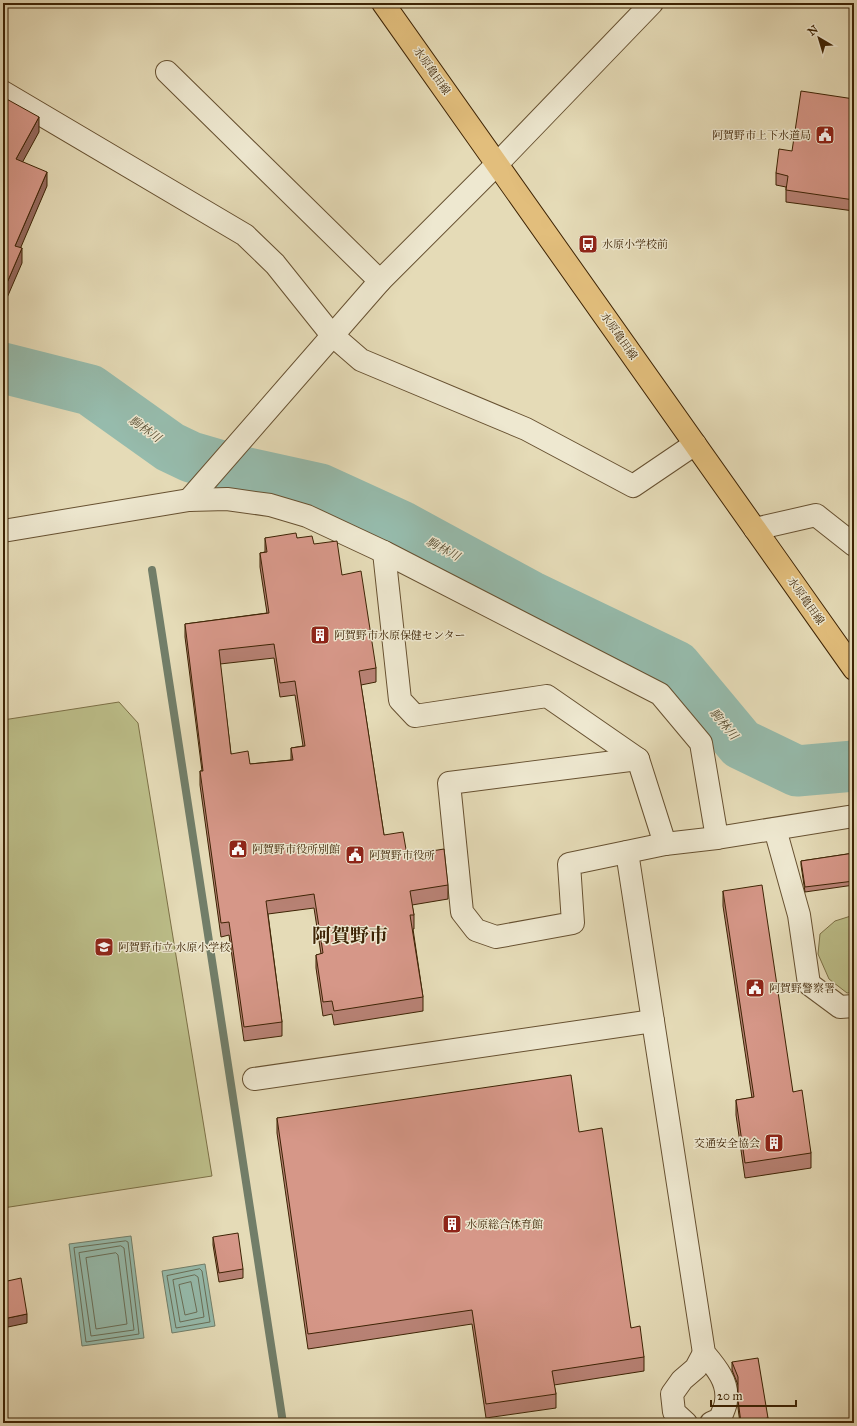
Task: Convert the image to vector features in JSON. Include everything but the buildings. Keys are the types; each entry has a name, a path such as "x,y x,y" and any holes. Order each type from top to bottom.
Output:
{"main road":[{"name":"水原亀田線","path":"383,3 854,669"}],"street":[{"path":"188,500 331,334 380,281 497,164 652,3"},
{"path":"166,72 380,281"},
{"path":"3,92 245,235 275,264 331,334 361,360 526,429 633,486 695,444"},
{"path":"3,531 188,500 227,499 270,505 308,516 384,552 660,694 701,743 717,838"},
{"path":"755,529 816,515 854,545"},
{"path":"384,552 400,700 415,716 547,696 638,758 665,844"},
{"path":"638,758 449,783 462,912 476,930 496,937 573,923 569,864 665,844 717,838 854,816"},
{"path":"775,829 799,915 809,984 840,1007 854,1006"},
{"path":"628,852 652,1021 704,1353 715,1366 724,1382 726,1401 720,1418 711,1423"},
{"path":"254,1079 652,1021"},
{"path":"686,1423 674,1412 672,1394 682,1380 696,1368 704,1353"}],"green space":[{"path":"119,702 138,723 212,1176 3,1208 3,720"},
{"path":"854,915 854,992 847,993 829,979 818,954 820,934 835,921"}],"water":[{"path":"131,1236 144,1338 82,1346 69,1244"},
{"path":"205,1264 215,1326 172,1333 162,1271"}],"waterway":[{"name":"駒林川","path":"3,368 90,390 170,447 191,457 239,471 320,489 401,526 530,596 676,666 741,744 797,771 854,766"},
{"path":"152,570 283,1423"}],"place":[{"name":"阿賀野市上下水道局","path":"825,135"},
{"name":"水原小学校前","path":"588,244"},
{"name":"阿賀野市水原保健センター","path":"320,635"},
{"name":"阿賀野市役所別館","path":"238,849"},
{"name":"阿賀野市役所","path":"355,855"},
{"name":"阿賀野市立 水原小学校","path":"104,947"},
{"name":"阿賀野警察署","path":"755,988"},
{"name":"交通安全協会","path":"774,1143"},
{"name":"水原総合体育館","path":"452,1224"}],"district":[{"name":"阿賀野市","path":"350,935"}]}
